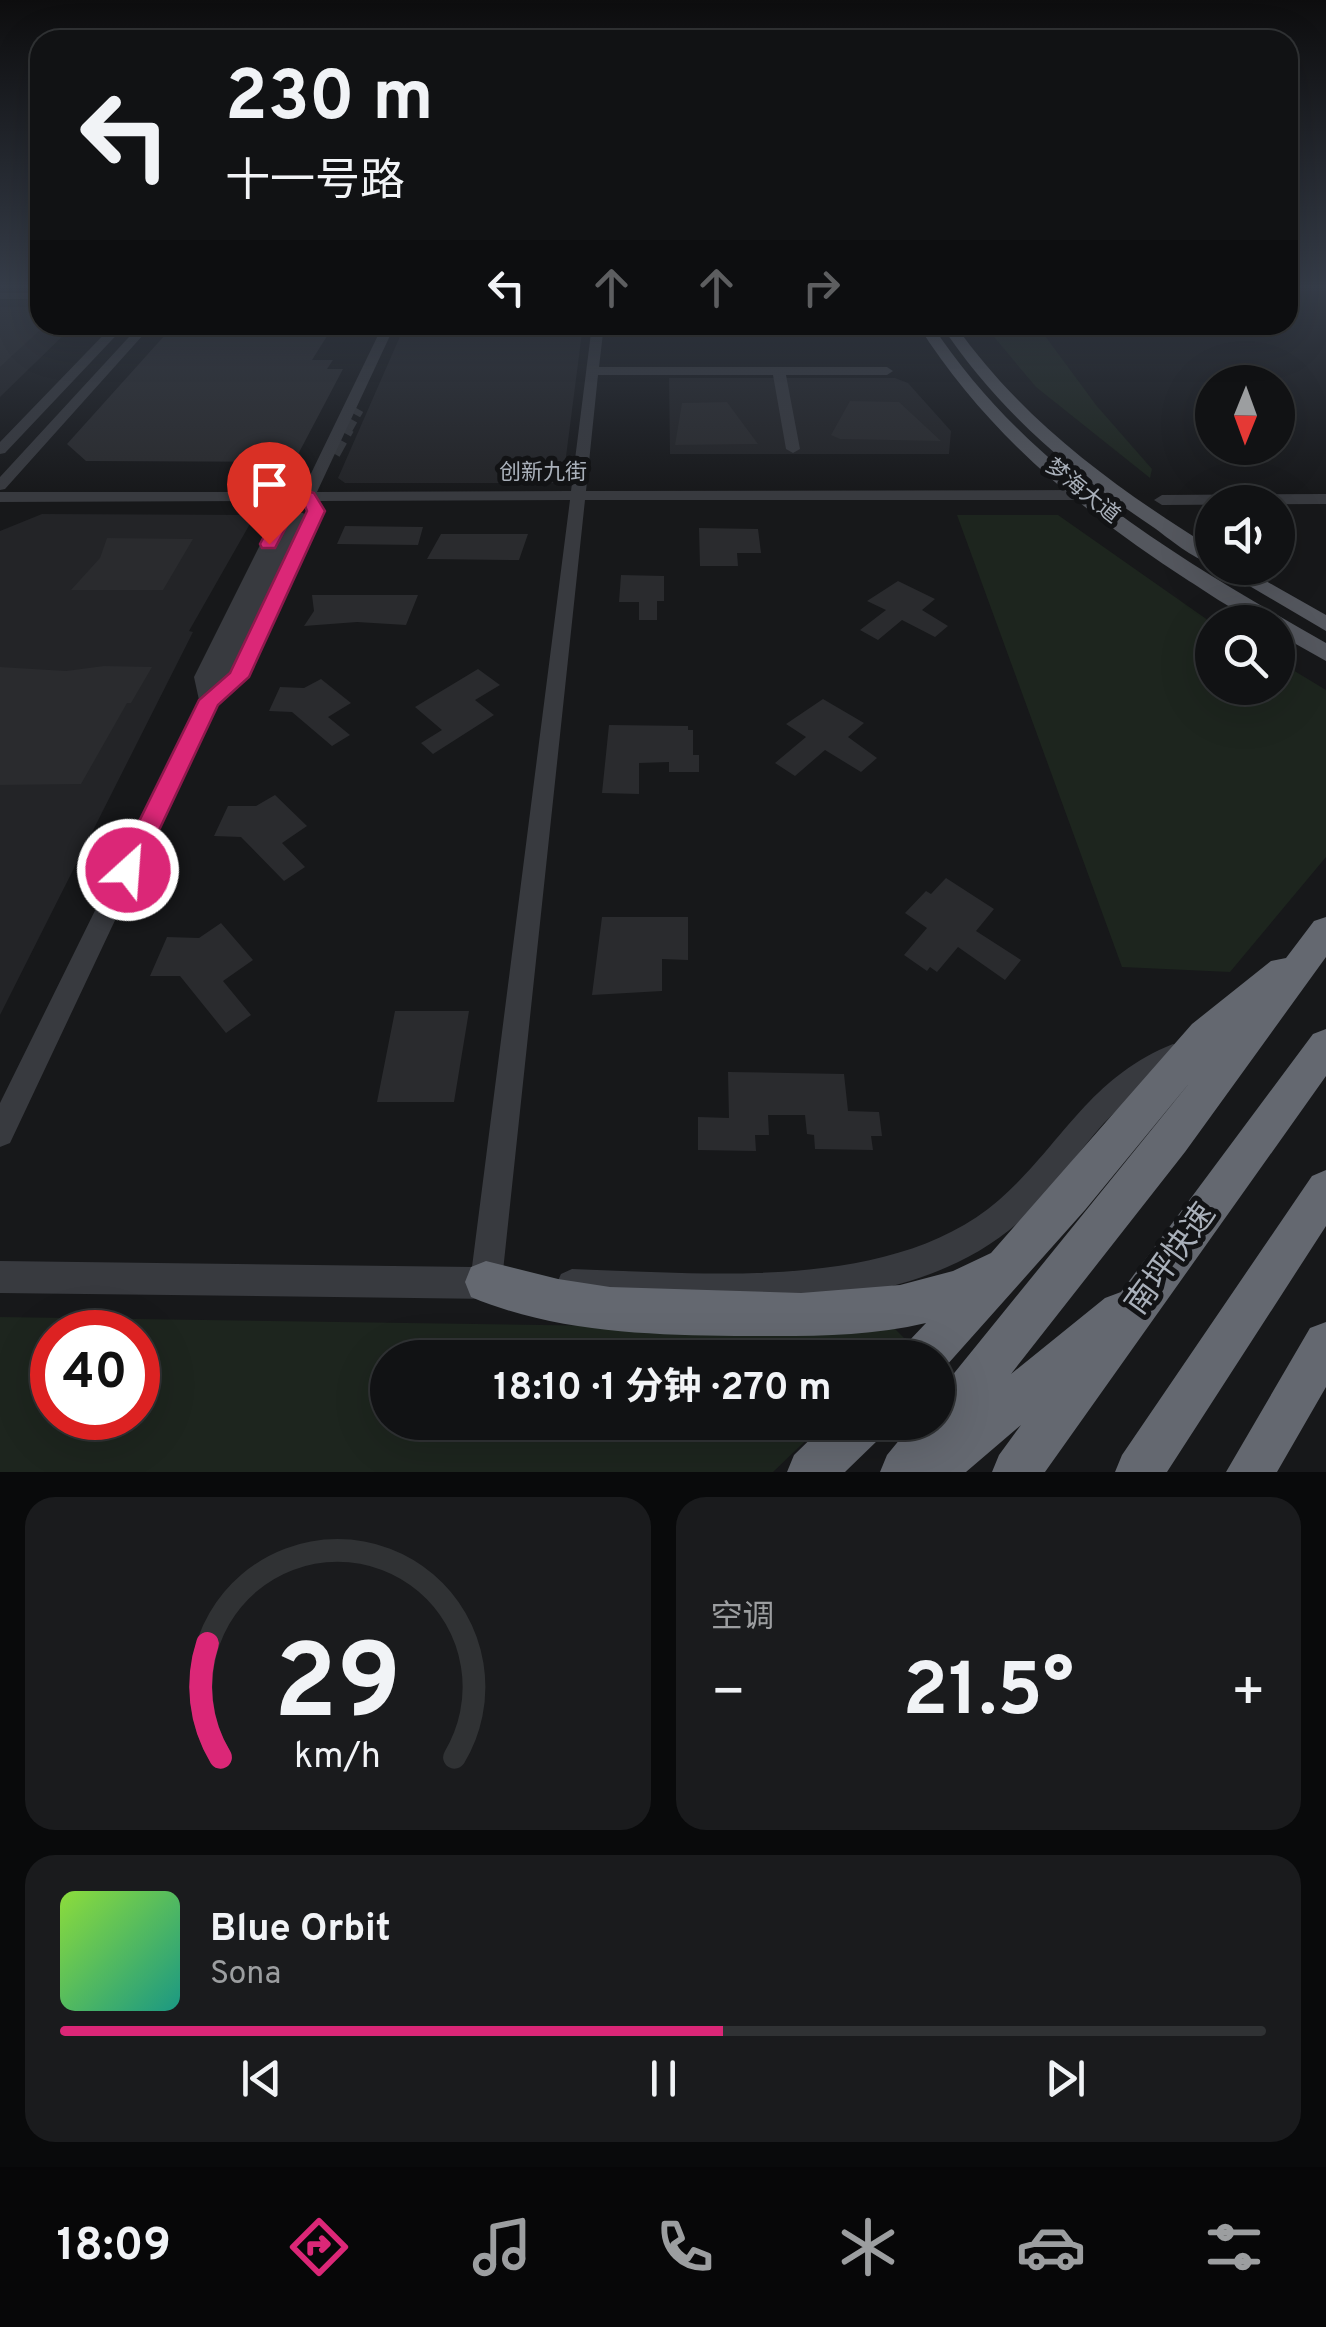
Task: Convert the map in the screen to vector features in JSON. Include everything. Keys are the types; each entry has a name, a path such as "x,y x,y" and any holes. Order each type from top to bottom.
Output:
{"highway":[{"path":"940,1340 1205,1036 1322,937"},
{"path":"904,1472 1171,1138 1322,937"},
{"name":"南坪快速","path":"1016,1472 1326,1046"},
{"path":"1140,1472 1326,1190"},
{"path":"486,1282 566,1303 640,1313 824,1316 884,1311 929,1300 975,1283 1013,1260"},
{"path":"929,1472 1156,1284"},
{"path":"1250,1472 1326,1344"},
{"path":"811,1472 844,1440"}],"main road":[{"name":"梦海大道","path":"945,358 980,402 1085,495 1177,564 1244,605"},
{"name":"梦海大道","path":"971,358 987,380 1032,424 1119,495 1195,546"},
{"path":"1258,585 1326,624"},
{"name":"梦海大道","path":"1295,635 1326,653"}],"street":[{"path":"0,450 89,358"},
{"path":"0,486 116,358"},
{"path":"210,700 202,677 285,511 308,496 377,358"},
{"path":"358,409 379,358"},
{"path":"486,1282 594,358"},
{"path":"593,370 887,370"},
{"path":"779,370 793,448"},
{"name":"创新九街","path":"0,497 1085,495"},
{"path":"210,700 239,677 316,511 308,496"},
{"path":"1162,500 1326,499"},
{"path":"0,1133 298,516"},
{"path":"0,1277 666,1287 801,1284 912,1267 959,1247 1006,1214 1115,1094 1205,1036"}],"shaded area":[{"path":"0,358 40,358 0,397"},
{"path":"391,358 579,358 563,480 345,483 338,478"},
{"path":"1011,358 1061,358 1152,469 1150,478 1036,387"},
{"path":"669,378 895,378 908,383 951,431 949,454 670,454"},
{"path":"42,514 255,515 189,631 193,632 0,1015 0,531"},
{"path":"957,515 1058,515 1195,611 1195,705 1295,705 1295,671 1326,690 1326,857 1230,972 1122,967"},
{"path":"0,1317 30,1317 30,1440 160,1440 160,1319 681,1327 887,1321 906,1340 370,1340 370,1440 806,1440 773,1472 0,1472"}],"building":[{"path":"145,358 313,358 333,360 327,369 343,369 294,462 86,461 67,444"},
{"path":"850,401 899,402 941,441 840,439 831,435"},
{"path":"727,402 758,444 675,445 682,403"},
{"path":"345,526 423,527 418,545 337,544"},
{"path":"699,528 758,529 761,553 737,553 738,566 700,566"},
{"path":"441,534 528,534 519,560 427,559"},
{"path":"107,538 193,539 163,590 71,590 100,558"},
{"path":"621,575 664,576 664,601 657,601 657,620 639,620 639,602 619,602"},
{"path":"898,581 935,599 922,610 948,626 935,637 902,620 878,640 860,630 886,610 867,601"},
{"path":"312,595 418,595 406,625 357,622 304,626 314,611"},
{"path":"104,666 152,667 81,784 0,785 0,667 66,671"},
{"path":"478,669 500,685 475,700 494,715 433,754 421,743 442,730 415,707"},
{"path":"321,679 351,703 328,717 350,735 332,746 292,712 269,711 280,687 304,688"},
{"path":"823,699 864,723 848,737 877,758 861,772 825,750 795,776 775,763 806,737 786,724"},
{"path":"609,725 688,726 688,730 693,730 693,755 699,755 699,772 669,772 669,762 639,763 639,794 602,793"},
{"path":"275,795 307,826 282,843 305,867 284,881 241,837 214,836 228,806 256,806"},
{"path":"946,878 994,909 976,931 1021,960 1005,980 958,947 937,972 930,967 927,971 904,955 927,928 905,913 926,891 931,894"},
{"path":"602,917 688,917 688,960 662,959 662,991 592,995"},
{"path":"221,923 253,960 223,981 251,1015 226,1033 180,976 150,976 167,937 199,938"},
{"path":"395,1011 469,1011 454,1102 377,1102"},
{"path":"728,1072 844,1074 848,1111 879,1112 882,1136 871,1136 873,1150 815,1149 814,1135 807,1134 805,1115 768,1115 769,1135 755,1135 756,1151 698,1150 698,1117 729,1118"}],"tunnel":[{"path":"346,430 358,409"},
{"path":"333,453 347,428"}],"route":[{"path":"128,870 210,700 239,677 316,511 308,496 285,511 269,544"}]}
